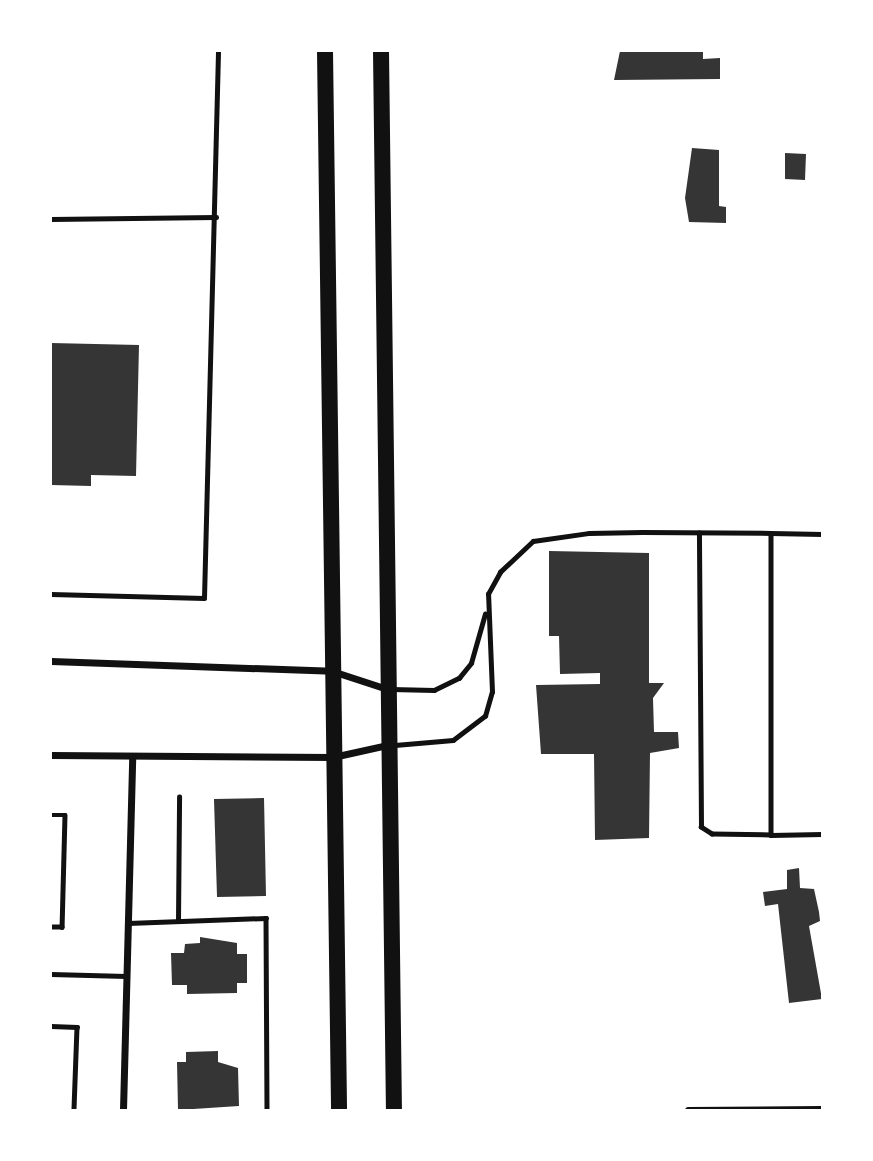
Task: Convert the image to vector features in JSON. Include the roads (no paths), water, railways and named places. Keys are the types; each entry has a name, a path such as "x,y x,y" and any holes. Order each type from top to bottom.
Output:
{"main road":[{"path":"325,51 338,1110"},
{"path":"381,51 387,745 394,1110"}],"street":[{"path":"51,660 332,671 387,689"},
{"path":"51,755 333,757 387,745"},
{"path":"123,1110 132,757"},
{"path":"688,1110 822,1109"}],"lane":[{"path":"51,594 204,598 216,216 218,51"},
{"path":"51,219 216,216"},
{"path":"387,689 434,690 458,678 471,663 500,572 537,539 699,533 822,534"},
{"path":"699,533 701,827 712,834 822,834"},
{"path":"771,533 771,835"},
{"path":"387,745 453,740 485,716 492,692 485,613"},
{"path":"178,921 179,797"},
{"path":"51,815 65,815 62,927 51,927"},
{"path":"128,923 266,918 267,1110"},
{"path":"51,974 126,976"},
{"path":"51,1026 77,1027 74,1110"}]}
